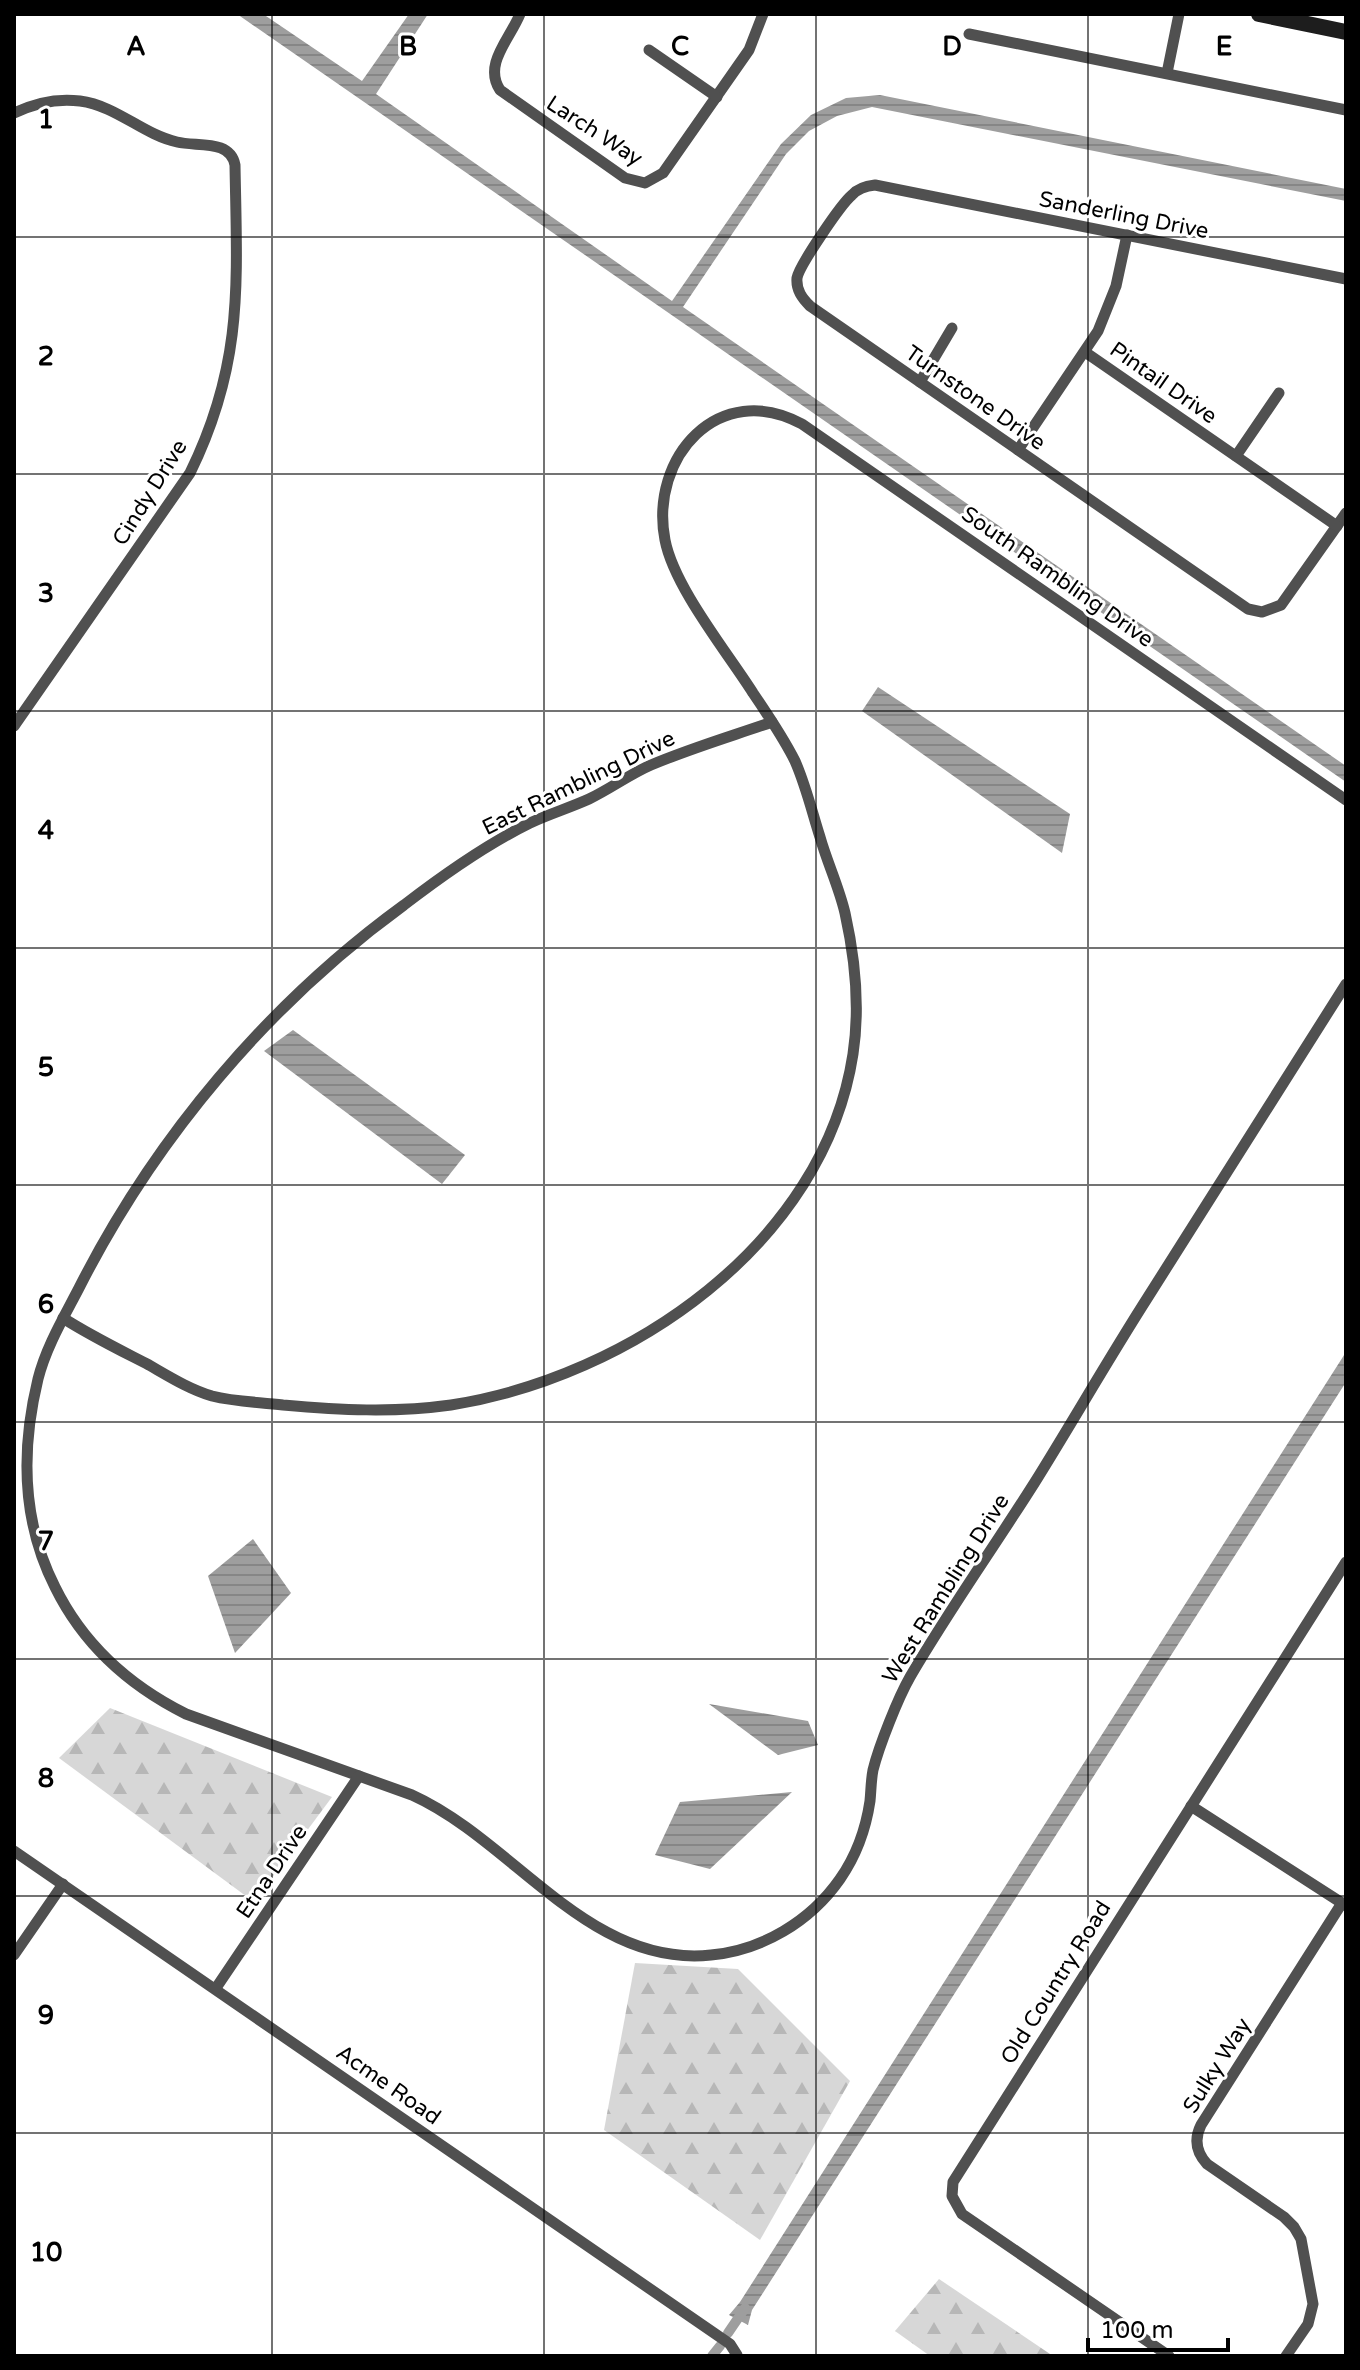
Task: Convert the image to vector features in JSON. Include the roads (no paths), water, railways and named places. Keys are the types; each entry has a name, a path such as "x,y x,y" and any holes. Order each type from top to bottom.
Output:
{"street":[{"name":"Larch Way","path":"520,14 495,60 494,78 500,90 631,181 652,181 663,173 749,50 763,14"},
{"path":"1167,73 1179,14"},
{"path":"1259,14 1346,32"},
{"path":"969,34 1346,110"},
{"path":"649,50 717,97"},
{"name":"Cindy Drive","path":"14,113 46,102 93,103 164,138 221,147 230,153 235,165 236,307 229,365 203,447 175,497 14,726"},
{"name":"Turnstone Drive","path":"894,188 868,186 851,195 800,269 797,282 801,296 810,306 1248,609 1269,611 1286,599 1337,526"},
{"name":"Sanderling Drive","path":"894,188 1346,279"},
{"path":"1018,450 1085,352 1109,309 1127,235"},
{"path":"920,382 952,328"},
{"name":"Pintail Drive","path":"1085,352 1236,456"},
{"path":"1279,393 1236,456 1337,526 1346,513"},
{"name":"South Rambling Drive","path":"772,722 680,581 664,534 667,485 684,448 708,424 737,411 771,411 802,424 1346,800"},
{"path":"63,1318 180,1384 214,1396 247,1403 383,1411 452,1405 559,1376 638,1338 704,1293 758,1243 801,1186 829,1134 847,1082 853,1053 856,1010 853,958 844,909 809,798 794,761 772,722"},
{"name":"East Rambling Drive","path":"359,1776 169,1706 110,1662 74,1621 47,1572 27,1502 33,1402 39,1375 63,1318 121,1213 176,1132 239,1055 326,968 442,877 526,825 590,799 648,766 772,722"},
{"name":"West Rambling Drive","path":"359,1776 412,1795 444,1811 587,1921 634,1946 678,1955 714,1955 764,1941 802,1919 829,1893 852,1859 867,1817 873,1770 907,1682 955,1601 1033,1485 1346,984"},
{"name":"Old Country Road","path":"1169,2356 962,2214 954,2202 952,2189 956,2175 1346,1562"},
{"name":"Etna Drive","path":"216,1988 359,1776"},
{"path":"1191,1806 1344,1904"},
{"name":"Acme Road","path":"14,1851 730,2344 737,2355"},
{"path":"14,1955 63,1884"},
{"name":"Sulky Way","path":"1286,2356 1308,2324 1312,2311 1301,2239 1284,2217 1207,2164 1198,2152 1197,2138 1201,2125 1344,1904"}],"waterway":[{"path":"728,2333 745,2308"},
{"path":"712,2356 720,2346"}]}
